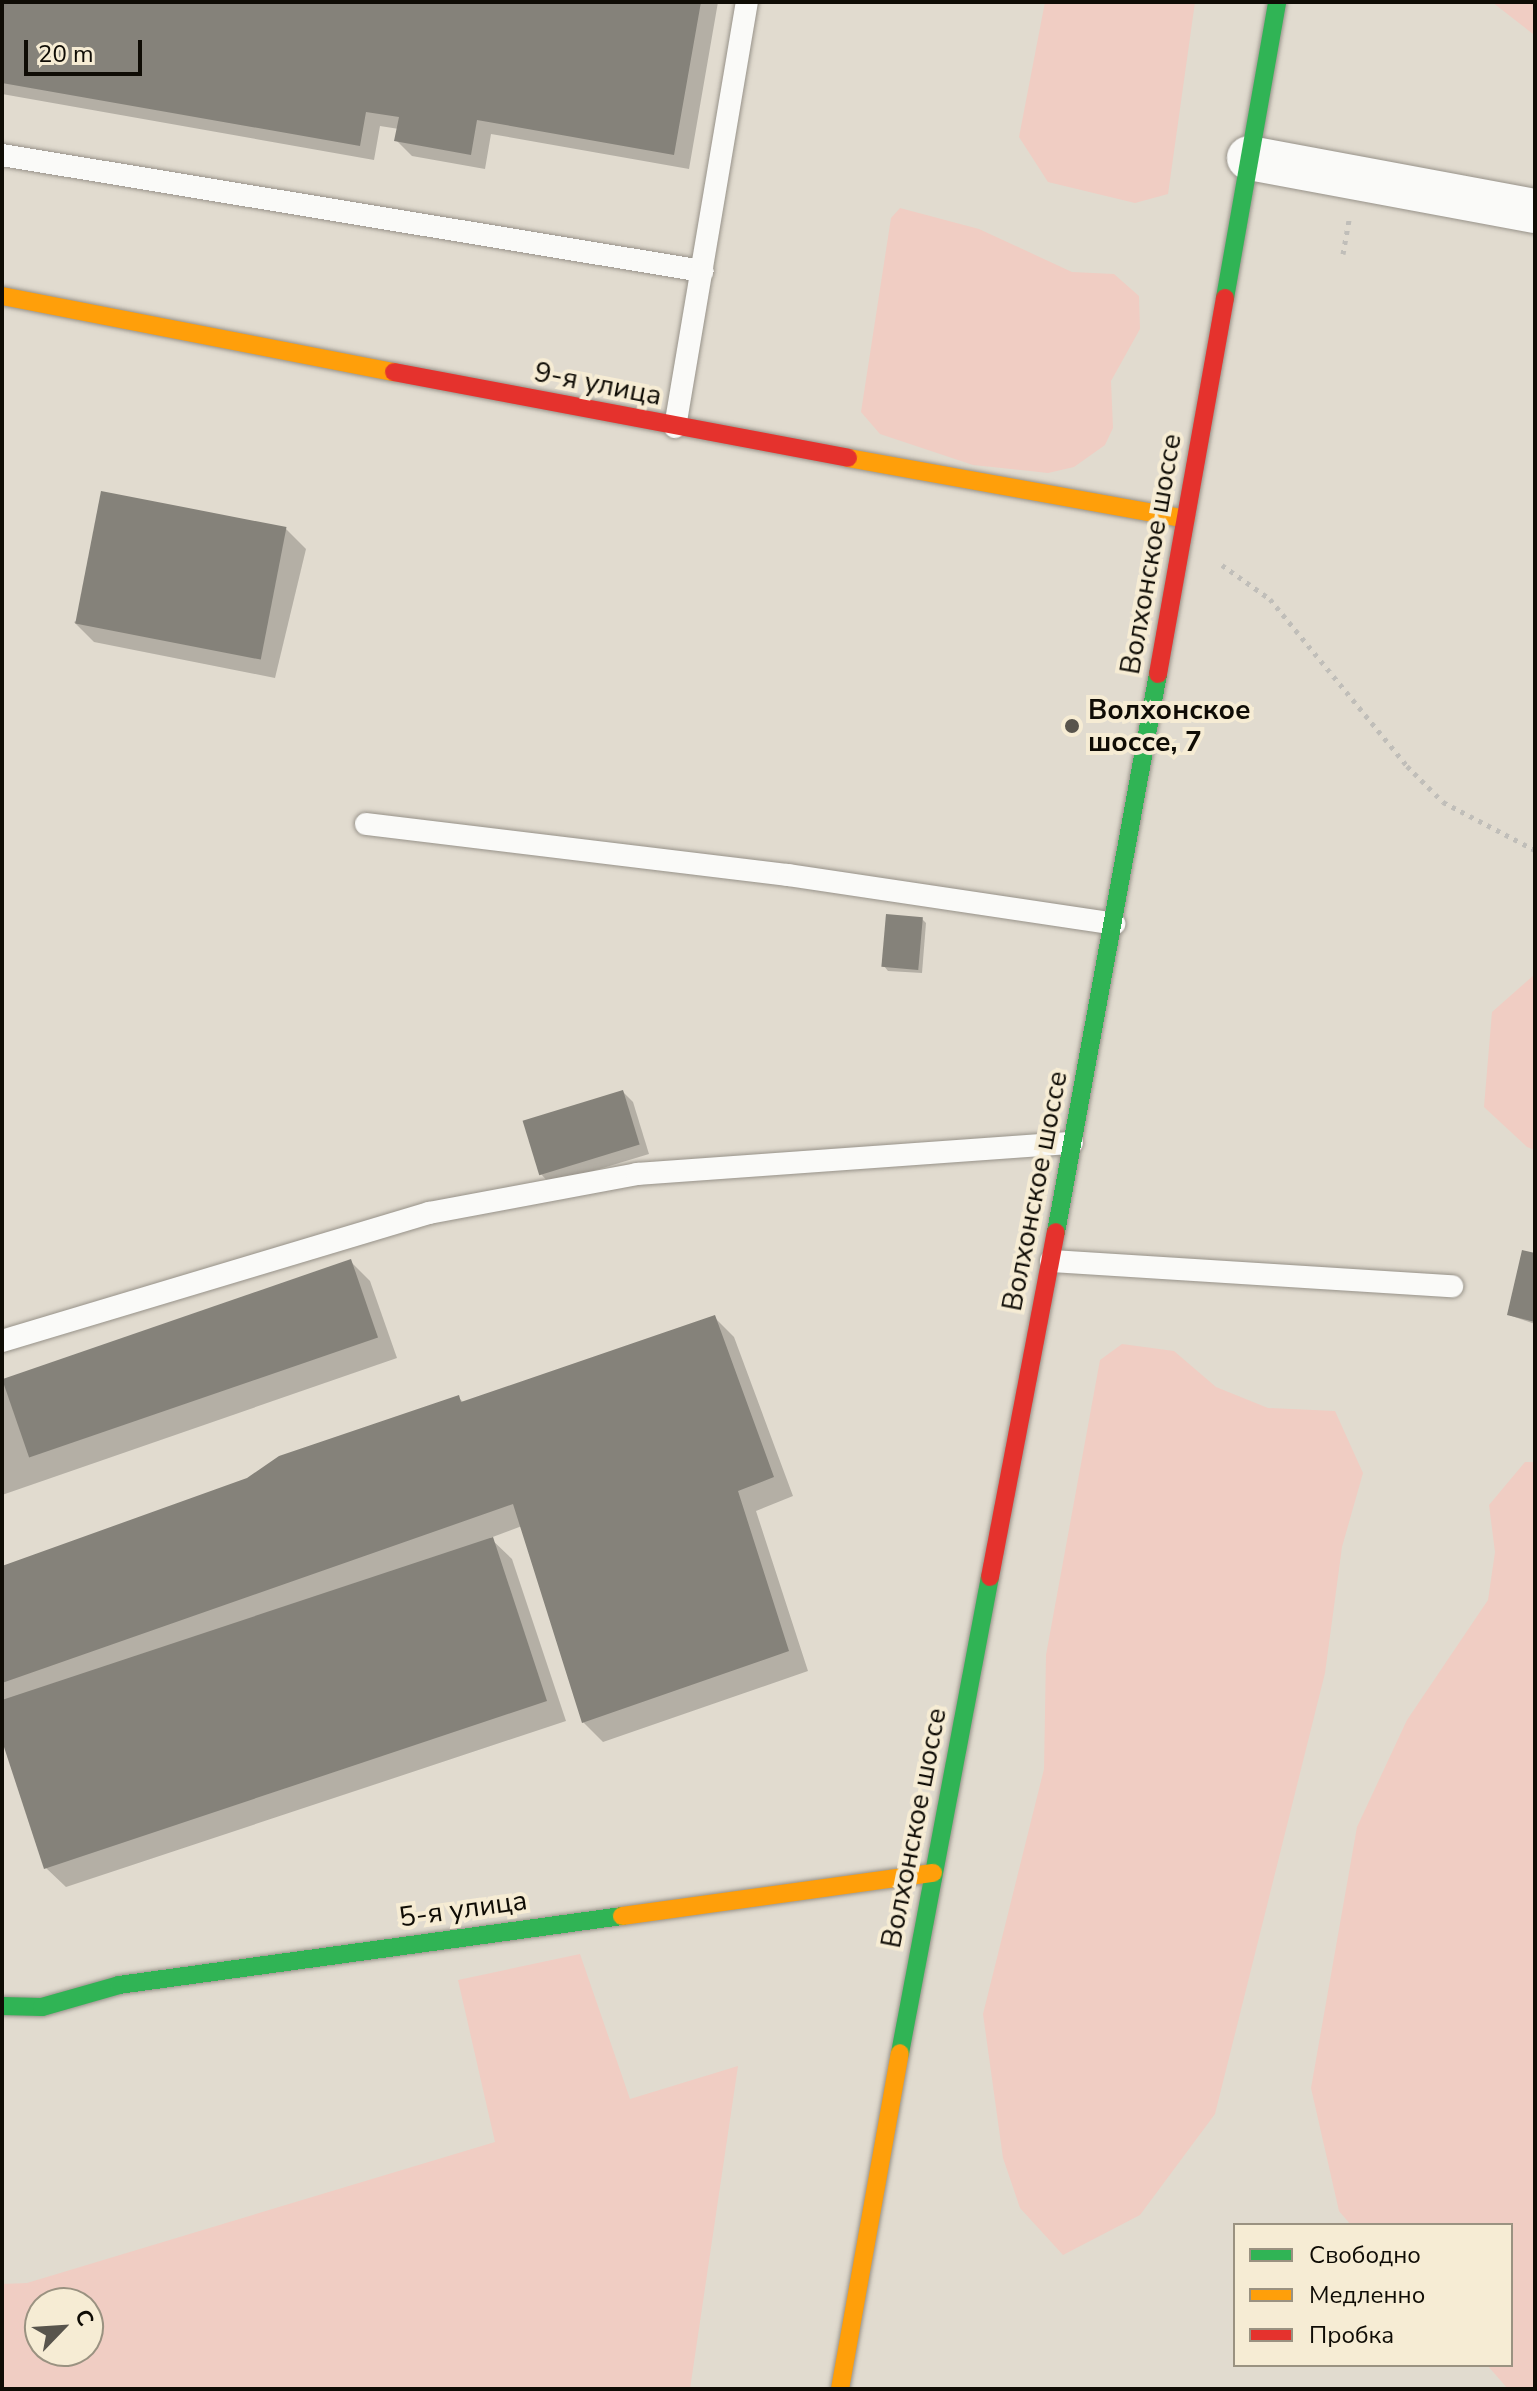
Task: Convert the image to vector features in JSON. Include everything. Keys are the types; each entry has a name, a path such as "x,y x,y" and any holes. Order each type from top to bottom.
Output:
{"main road":[{"name":"Волхонское шоссе","path":"840,2389 933,1873 1114,924 1277,2"},
{"name":"9-я улица","path":"2,296 675,427 1186,519"},
{"name":"5-я улица","path":"2,2006 42,2007 119,1985 933,1873"}],"street":[{"path":"1249,158 1535,211"}],"lane":[{"path":"675,427 747,2"},
{"path":"2,155 702,271"},
{"path":"366,824 788,875 1114,924"},
{"path":"2,1341 429,1213 637,1174 1072,1143"},
{"path":"1051,1261 1452,1286"}],"path":[{"path":"1343,254 1351,209"},
{"path":"1222,565 1270,599 1407,766 1443,802 1535,850"}],"shaded area":[{"path":"1045,2 1195,2 1168,194 1135,203 1048,182 1019,137"},
{"path":"1492,2 1535,2 1533,34"},
{"path":"900,208 979,229 1072,272 1114,274 1139,296 1140,329 1111,381 1113,428 1105,445 1074,467 1048,473 973,465 880,434 861,412 891,218"},
{"path":"1535,974 1535,1150 1527,1147 1484,1107 1492,1012"},
{"path":"1122,1344 1174,1351 1216,1387 1268,1408 1335,1411 1363,1473 1342,1547 1325,1673 1215,2114 1140,2215 1063,2255 1020,2208 1003,2158 983,2014 1044,1769 1046,1655 1100,1360"},
{"path":"1525,1462 1535,1462 1535,2389 1508,2389 1489,2367 1513,2367 1513,2223 1349,2223 1339,2211 1311,2088 1357,1827 1407,1720 1488,1600 1495,1552 1489,1505"},
{"path":"580,1954 630,2099 738,2066 690,2389 2,2389 2,2284 27,2283 495,2142 458,1980"}],"building":[{"path":"2,2 701,2 674,155 477,120 471,155 394,141 399,117 366,112 360,146 2,83"},
{"path":"101,491 287,527 261,660 75,624"},
{"path":"886,914 923,917 918,970 881,967"},
{"path":"623,1090 640,1145 539,1175 523,1121"},
{"path":"1522,1250 1535,1253 1535,1322 1507,1315"},
{"path":"351,1259 378,1337 29,1458 2,1379"},
{"path":"715,1315 774,1477 738,1491 789,1651 582,1723 513,1504 2,1683 2,1566 247,1478 279,1456 459,1395 461,1402"},
{"path":"493,1537 547,1701 44,1869 2,1741 2,1700"}],"traffic: fast":[{"path":"1225,298 1277,2"},
{"path":"1056,1232 1158,674"},
{"path":"900,2053 990,1577"},
{"path":"2,2006 42,2007 119,1985 622,1916"}],"traffic: slow":[{"path":"2,296 394,372"},
{"path":"848,458 1186,519"},
{"path":"622,1916 933,1873"},
{"path":"840,2389 900,2053"}],"traffic: jam":[{"path":"1158,674 1225,298"},
{"path":"394,372 848,458"},
{"path":"990,1577 1056,1232"}],"place":[{"name":"Волхонское шоссе, 7","path":"1072,726"}]}
